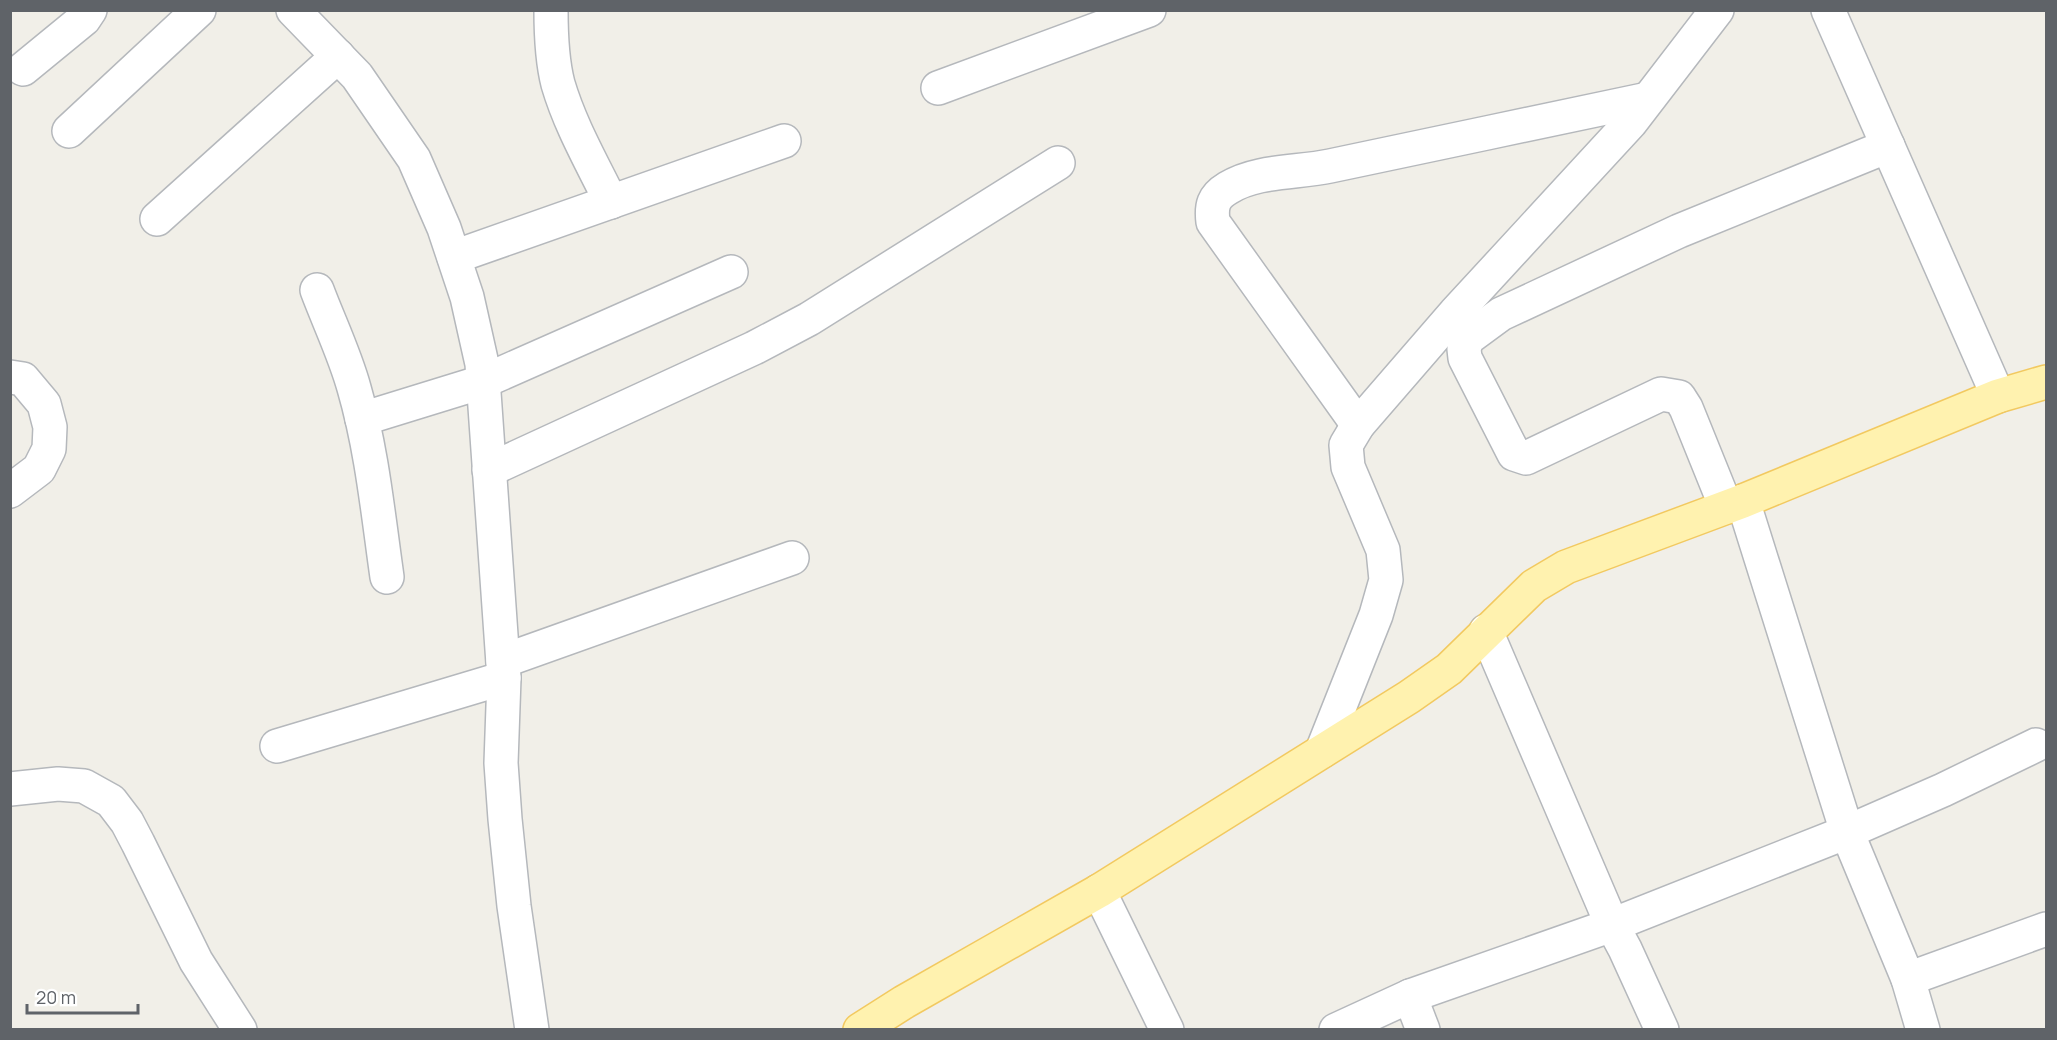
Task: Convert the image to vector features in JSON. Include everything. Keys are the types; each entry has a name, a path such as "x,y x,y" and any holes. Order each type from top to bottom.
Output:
{"main road":[{"path":"860,1029 1099,891 1409,697 1449,669 1534,586 1566,567 1734,504 1998,396 2046,382"}],"street":[{"path":"23,69 84,19 90,10"},
{"path":"69,131 199,10"},
{"path":"293,10 357,76 414,159 444,228 467,297 482,364 504,669 501,763 504,808 514,906 532,1029"},
{"path":"551,10 558,81 569,116 611,202"},
{"path":"938,88 1149,10"},
{"path":"1322,751 1376,615 1386,580 1383,550 1348,467 1346,445 1358,425 1455,313 1631,122 1717,10"},
{"path":"1828,10 1998,396"},
{"path":"158,219 338,56"},
{"path":"1358,425 1213,222 1211,207 1217,196 1229,187 1251,178 1326,167 1648,99"},
{"path":"454,256 784,141"},
{"path":"1888,146 1678,231 1501,314 1467,339 1464,349 1466,358 1514,454 1526,458 1661,393 1679,397 1734,504 1847,832 1908,979 1923,1029"},
{"path":"489,470 754,348 800,324 1058,163"},
{"path":"362,419 482,382 731,272"},
{"path":"316,290 354,386 371,460 387,577"},
{"path":"10,377 23,379 44,404 50,427 49,449 39,469 10,491"},
{"path":"277,746 504,669 792,558"},
{"path":"1486,631 1612,925 1662,1029"},
{"path":"1336,1029 1410,996 1612,925 1847,832 1943,790 2036,745"},
{"path":"10,789 58,784 84,786 111,801 133,832 196,961 240,1029"},
{"path":"1099,891 1167,1029"},
{"path":"1908,979 2046,929"},
{"path":"1410,996 1423,1029"}]}
